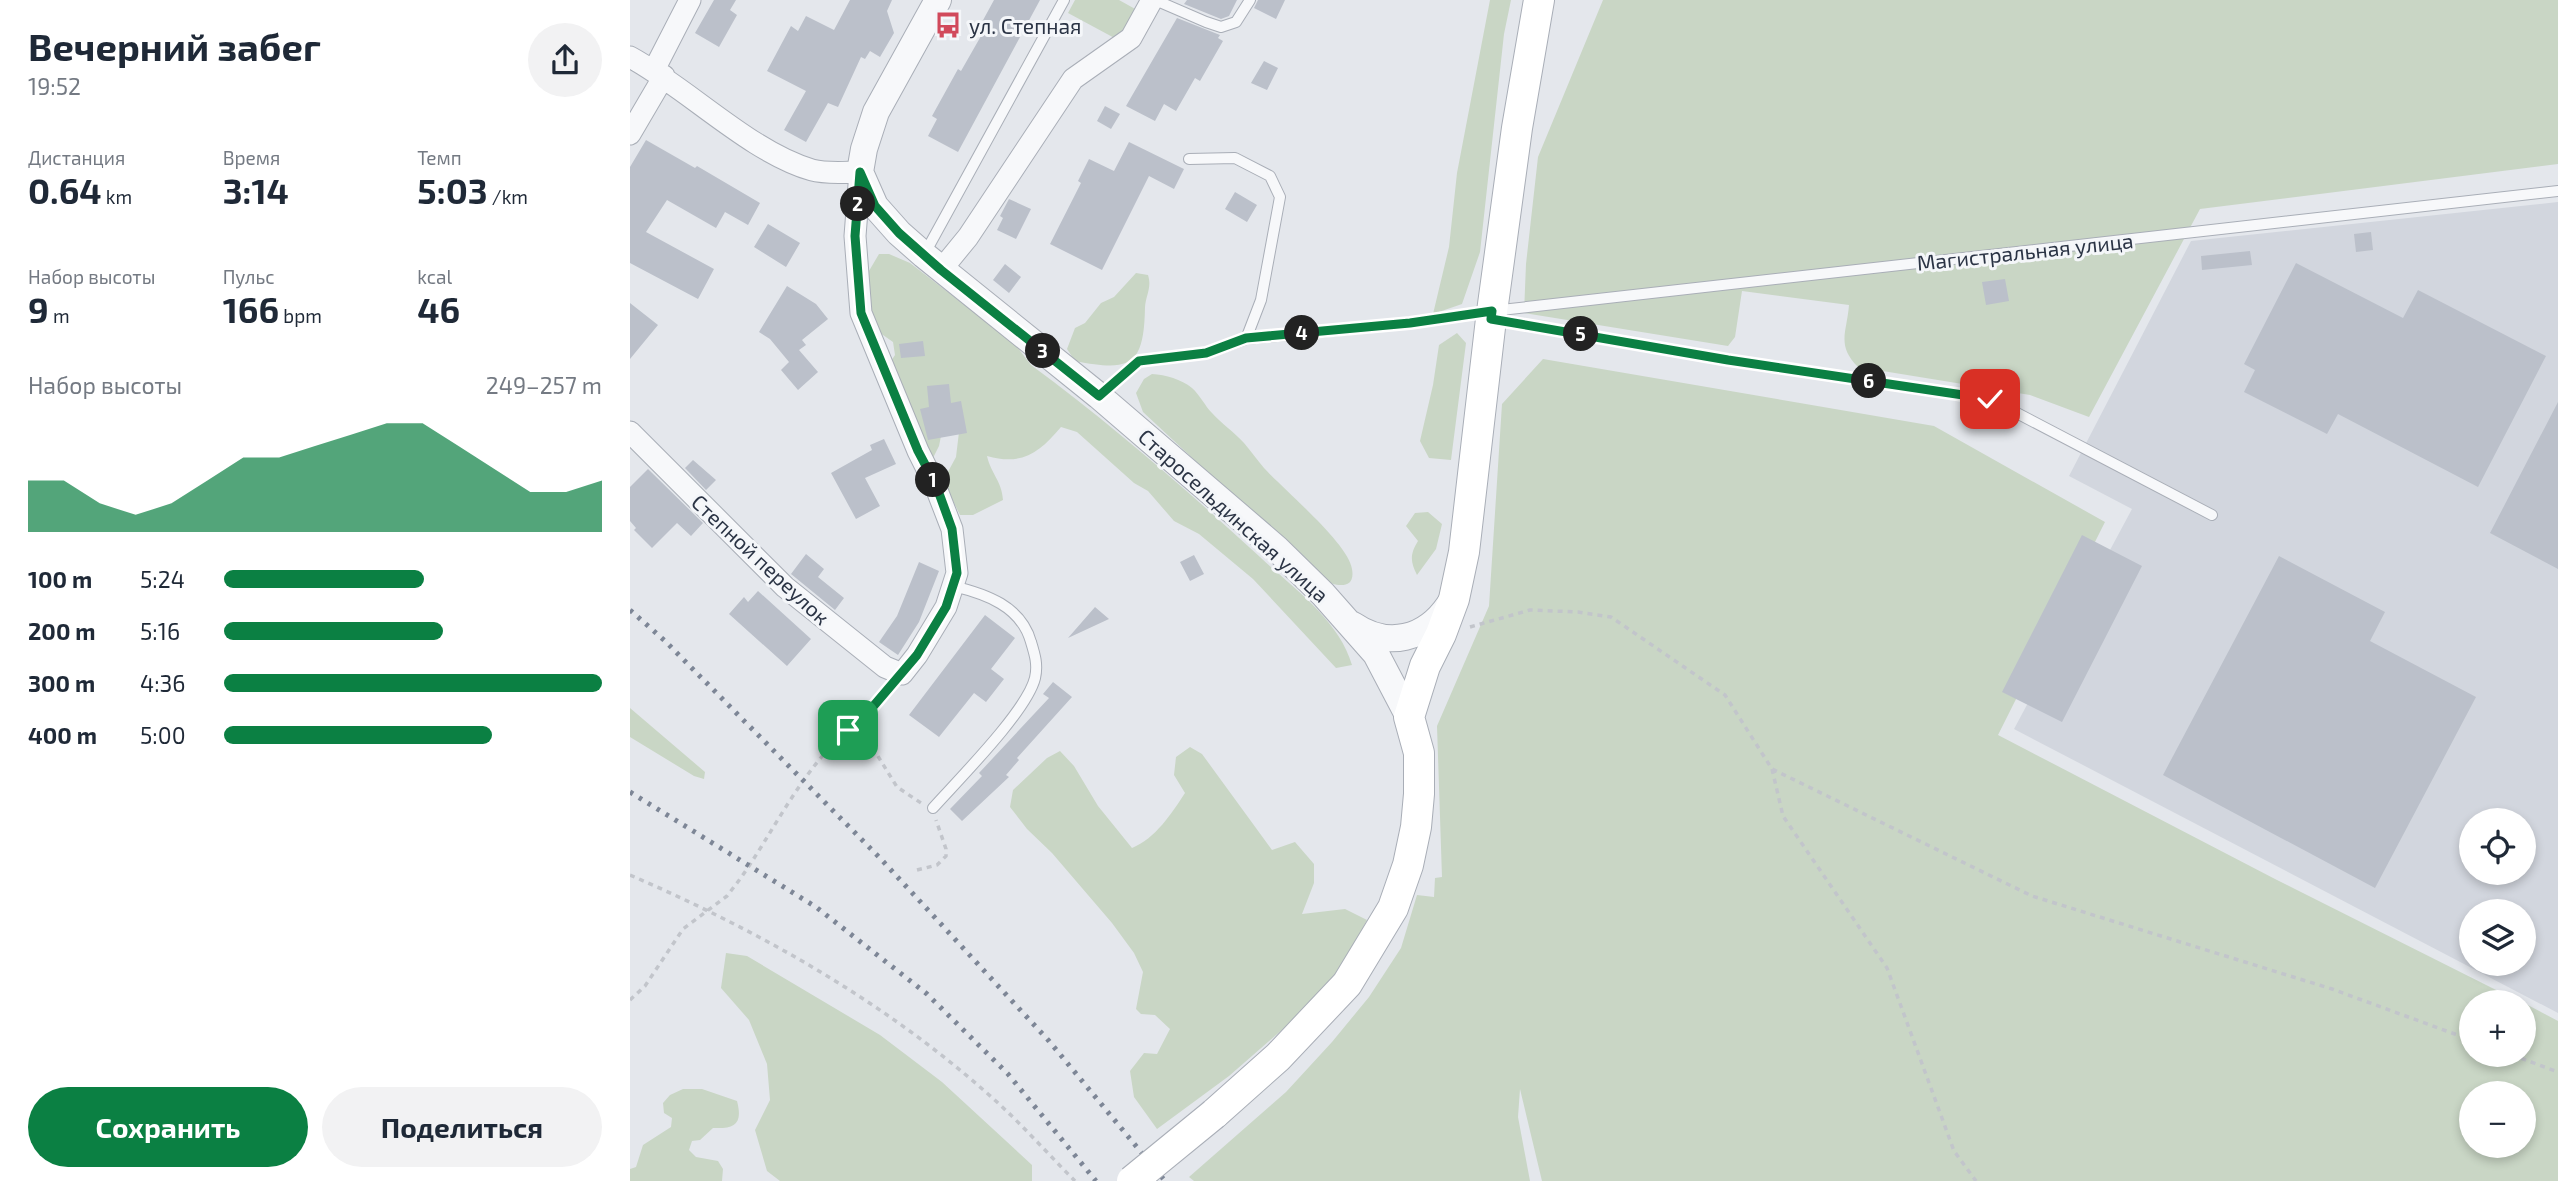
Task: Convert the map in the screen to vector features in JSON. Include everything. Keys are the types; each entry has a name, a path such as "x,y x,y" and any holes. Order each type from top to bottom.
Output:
{"main road":[{"path":"1409,717 1425,666 1454,599 1464,552 1517,128 1539,0"},
{"name":"Старосельдинская улица","path":"1132,1181 1278,1057 1347,984 1392,908 1408,865 1416,827 1419,753 1409,717"}],"street":[{"path":"630,134 690,0"},
{"path":"902,674 917,655 946,607 957,573 952,529 936,485 918,451 861,313 855,236 860,172 876,112 938,0"},
{"path":"932,262 968,237 1073,79 1131,38 1154,0"},
{"path":"630,57 659,73 776,155 814,171 860,172"},
{"name":"Старосельдинская улица","path":"860,172 875,206 899,233 1099,396 1276,548 1349,622 1376,654 1409,717"},
{"name":"Степной переулок","path":"630,432 785,587 885,667 902,674"},
{"path":"1349,622 1373,636 1395,638 1418,634 1440,618 1454,599"}],"lane":[{"path":"932,262 1065,0"},
{"path":"1154,0 1221,27 1236,22 1250,0"},
{"path":"1189,159 1235,158 1270,176 1280,197 1261,300 1246,338"},
{"name":"Магистральная улица","path":"1099,396 1139,361 1206,353 1246,338 1492,315 2558,191"},
{"path":"1492,315 1728,360 1990,399 2212,515"},
{"path":"933,808 1027,697 1035,680 1038,663 1030,636 1016,615 990,598 953,586"}],"path":[{"path":"1441,634 1530,610 1578,612 1611,617 1725,695 1772,769 1783,816 1887,968 1954,1151 1976,1181"},
{"path":"902,674 865,716 862,723 863,732 897,787 933,808 946,856 937,865 917,870"},
{"path":"630,1000 645,986 682,929 727,896 815,764 848,730 862,723"},
{"path":"1772,769 2032,896 2332,989 2459,1036"},
{"path":"630,875 709,910 823,972 879,1009 989,1094 1075,1181"},
{"path":"2536,1064 2558,1072"}],"shaded area":[{"path":"2558,202 2558,1013 2536,1002 2536,990 2514,990 2487,976 2536,976 2536,899 2459,899 2459,961 2014,729 2132,509 2069,476 2191,241"}],"green space":[{"path":"1075,0 1119,0 1137,10 1120,41 1068,13"},
{"path":"1490,0 1511,0 1504,34 1480,252 1462,304 1433,314 1449,247 1457,173"},
{"path":"1603,0 2558,0 2558,164 2200,209 2089,417 2030,395 1858,367 1845,345 1849,305 1742,291 1735,337 1728,346 1524,313 1526,264 1538,157"},
{"path":"879,254 889,254 910,263 1014,343 1031,365 1177,482 1314,606 1337,634 1352,665 1336,668 1253,579 1199,534 1174,521 1148,491 1134,483 1077,432 1061,427 1045,444 1020,458 999,459 987,456 1001,488 1003,500 973,515 960,515 943,481 956,457 959,432 942,431 939,446 931,462 887,367 895,355 893,342 873,328 866,276"},
{"path":"1136,273 1148,275 1149,283 1142,342 1137,353 1131,360 1121,364 1075,361 1067,349 1075,328 1085,323 1101,303 1114,297"},
{"path":"1457,333 1466,343 1451,460 1429,458 1420,441 1439,345"},
{"path":"1543,359 1934,426 2105,522 1998,735 2459,971 2459,976 2468,976 2496,990 2459,990 2459,1067 2536,1067 2536,1009 2558,1021 2558,1181 1542,1181 1520,1089 1518,1117 1530,1181 1194,1181 1189,1177 1286,1092 1332,1042 1369,997 1401,948 1417,895 1434,897 1435,878 1442,877 1437,726 1489,606 1502,404"},
{"path":"1152,374 1168,376 1195,391 1212,413 1328,532 1348,558 1352,576 1348,584 1339,585 1323,580 1143,412 1136,393 1144,379"},
{"path":"1428,512 1442,524 1436,549 1417,575 1412,558 1418,541 1406,526 1415,513"},
{"path":"630,708 705,772 704,779 694,776 630,737"},
{"path":"1190,747 1202,754 1272,850 1295,842 1314,864 1314,883 1302,914 1345,909 1367,920 1328,985 1229,1076 1157,1129 1134,1097 1130,1071 1144,1053 1157,1054 1170,1029 1155,1015 1141,1014 1136,1009 1143,972 1134,953 1112,923 1010,807 1013,790 1047,758 1060,751 1074,766 1098,806 1132,848 1155,832 1185,793 1174,775 1176,757"},
{"path":"726,953 747,956 880,1035 942,1082 1032,1165 1032,1181 780,1181 767,1171 755,1130 770,1100 767,1064 749,1020 721,988"},
{"path":"683,1089 702,1089 737,1101 739,1115 736,1124 713,1128 700,1140 692,1141 689,1150 696,1157 718,1161 723,1169 722,1181 630,1181 630,1169 636,1167 643,1145 671,1127 672,1118 664,1113 663,1103 670,1095"}],"building":[{"path":"714,0 736,0 730,10 737,15 719,47 695,33"},
{"path":"850,0 892,0 887,11 894,33 880,57 870,51 865,59 861,57 838,107 828,103 806,142 784,130 806,91 767,71 791,26 798,31 806,16 834,30"},
{"path":"994,0 1040,0 958,152 928,136 937,119 932,116 958,69 961,71 981,36 976,33"},
{"path":"1187,0 1237,0 1229,16 1221,19 1184,4"},
{"path":"1258,0 1285,0 1276,19 1254,8"},
{"path":"1177,18 1220,35 1218,38 1223,41 1200,81 1195,78 1176,111 1164,104 1155,121 1126,106"},
{"path":"1264,61 1278,68 1267,90 1251,83"},
{"path":"1105,106 1120,114 1111,129 1097,121"},
{"path":"646,140 760,203 748,225 725,212 716,228 667,200 646,232 714,269 698,299 630,263 630,167"},
{"path":"1129,142 1184,169 1174,189 1149,176 1102,270 1050,244 1081,183 1078,181 1089,159 1114,171"},
{"path":"1235,192 1257,205 1247,222 1225,209"},
{"path":"1009,199 1031,209 1016,239 997,230 1003,218 1000,216"},
{"path":"768,224 800,243 786,267 754,247"},
{"path":"2371,232 2373,250 2356,252 2354,234"},
{"path":"2250,251 2252,265 2202,270 2201,256"},
{"path":"2296,263 2403,318 2418,290 2546,356 2478,487 2338,414 2327,434 2244,392 2255,370 2244,364"},
{"path":"1005,264 1021,277 1009,293 993,280"},
{"path":"2005,279 2009,301 1986,305 1982,282"},
{"path":"787,286 816,304 828,319 802,340 806,345 799,350 818,372 798,390 781,370 789,362 770,339 759,332"},
{"path":"630,303 658,325 630,359"},
{"path":"923,341 925,356 901,358 899,344"},
{"path":"949,384 951,403 961,401 967,433 928,440 920,409 929,407 927,386"},
{"path":"2558,402 2558,569 2490,533"},
{"path":"884,439 896,464 865,478 880,506 856,519 831,473 872,450 870,445"},
{"path":"693,460 716,480 706,490 685,468"},
{"path":"648,469 703,523 691,536 677,523 652,548 634,530 636,528 630,521 630,487"},
{"path":"2082,535 2142,566 2062,722 2002,692"},
{"path":"806,554 824,569 818,577 844,598 835,610 791,574"},
{"path":"1194,555 1204,574 1190,581 1180,562"},
{"path":"2279,556 2385,612 2370,641 2476,697 2375,888 2163,775"},
{"path":"919,562 939,571 919,622 898,655 879,642 897,616"},
{"path":"758,591 811,639 787,666 729,614 744,597 748,602"},
{"path":"1095,607 1109,619 1068,638"},
{"path":"985,615 1015,638 991,669 1004,679 986,702 974,693 939,737 909,715"},
{"path":"1053,682 1072,697 1017,758 1019,760 1006,775 1009,777 962,821 950,809 982,776 979,773 1049,698 1043,694"}],"railway":[{"path":"630,610 665,641 879,857 1049,1041 1165,1181"},
{"path":"630,792 816,907 927,994 1008,1074 1096,1181"}],"place":[{"name":"ул. Степная","path":"948,25"}],"route":[{"path":"848,730 862,723 917,655 946,607 957,573 952,529 936,485 918,451 861,313 855,236 860,172 875,206 899,233 941,270 1099,396 1139,361 1206,353 1246,338 1410,323 1492,311 1491,319 1728,360 1990,399"}]}
